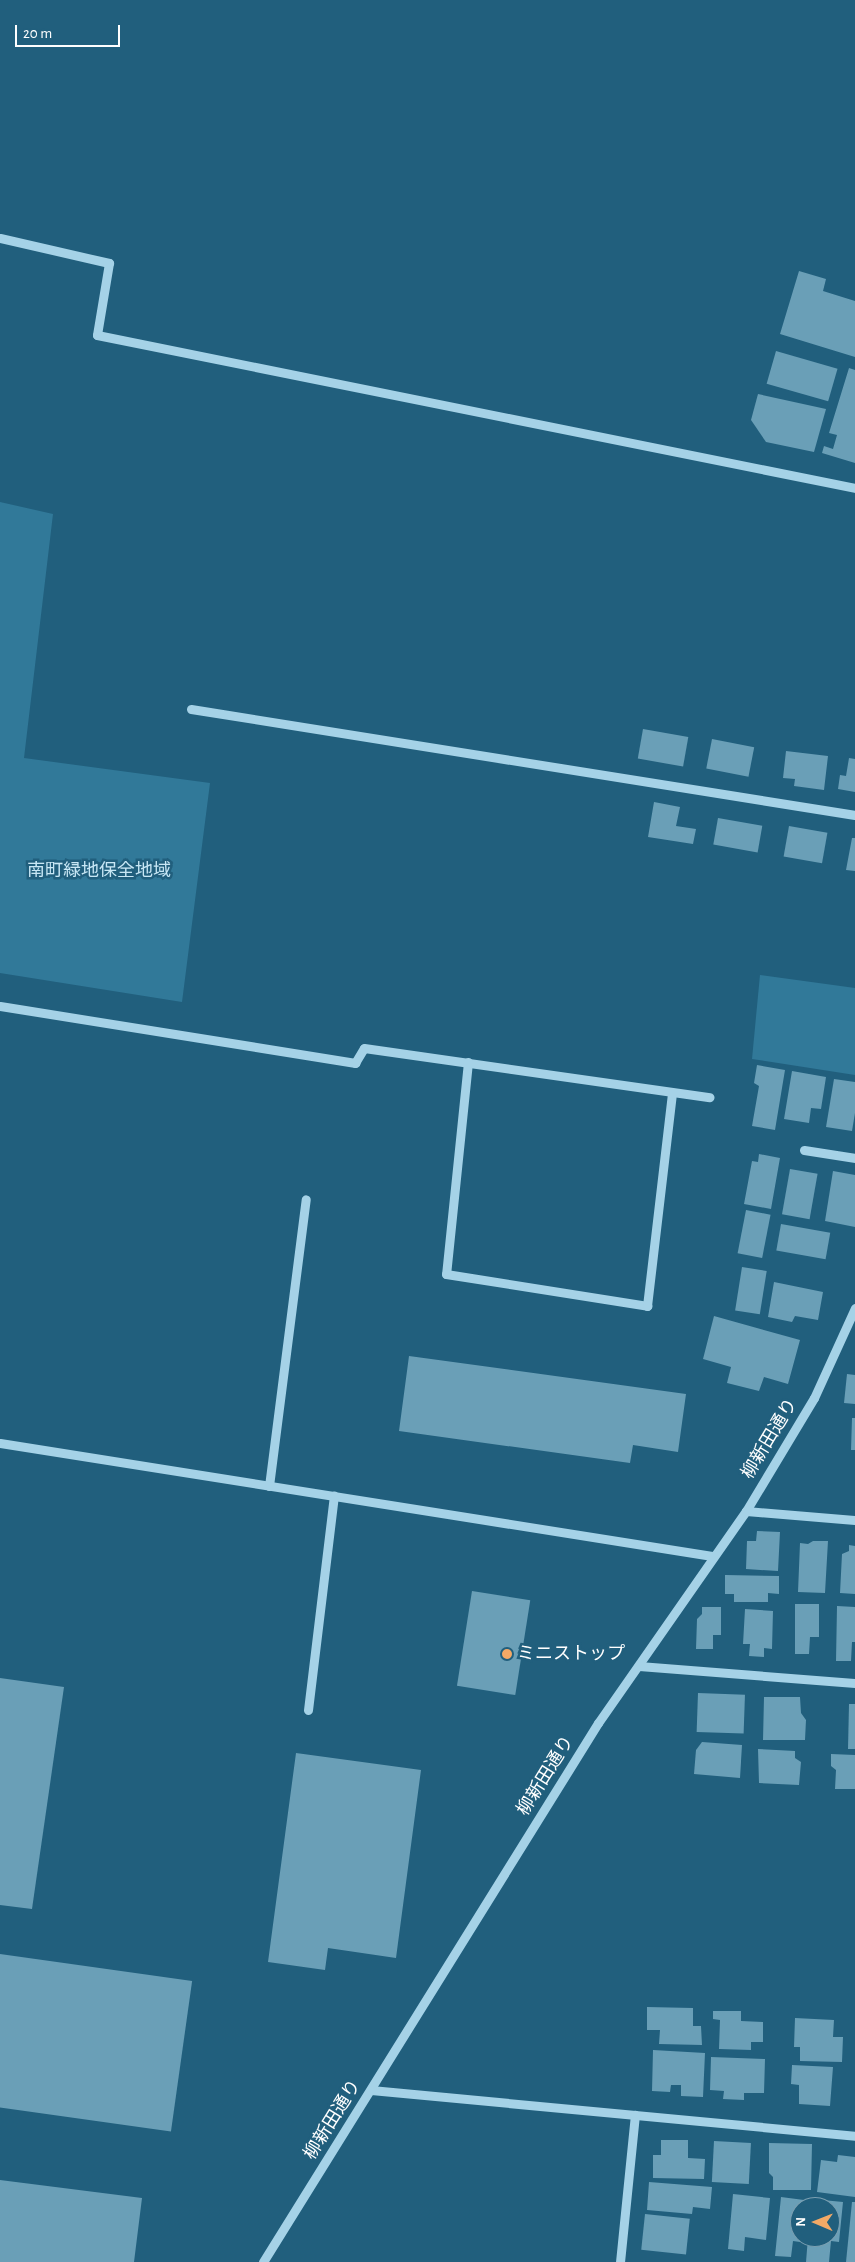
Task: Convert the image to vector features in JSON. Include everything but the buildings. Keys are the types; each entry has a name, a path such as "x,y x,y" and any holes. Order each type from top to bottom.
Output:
{"street":[{"path":"0,238 109,263 97,335 855,488"},
{"path":"191,709 855,815"},
{"path":"0,1006 355,1063 364,1048 710,1097"},
{"path":"468,1062 446,1274 647,1306 672,1092"},
{"path":"804,1150 855,1158"},
{"path":"269,1486 306,1199"},
{"name":"柳新田通り","path":"263,2262 598,1724 712,1556 746,1511 814,1398 855,1309"},
{"path":"0,1443 712,1556"},
{"path":"308,1710 334,1496"},
{"path":"746,1511 855,1520"},
{"path":"639,1666 855,1683"},
{"path":"371,2090 855,2136"},
{"path":"620,2262 635,2115"}],"green space":[{"name":"南町緑地保全地域","path":"0,502 53,514 24,758 210,783 182,1002 0,973"},
{"path":"760,975 855,988 855,1075 752,1059"}],"place":[{"name":"ミニストップ","path":"507,1654"}]}
